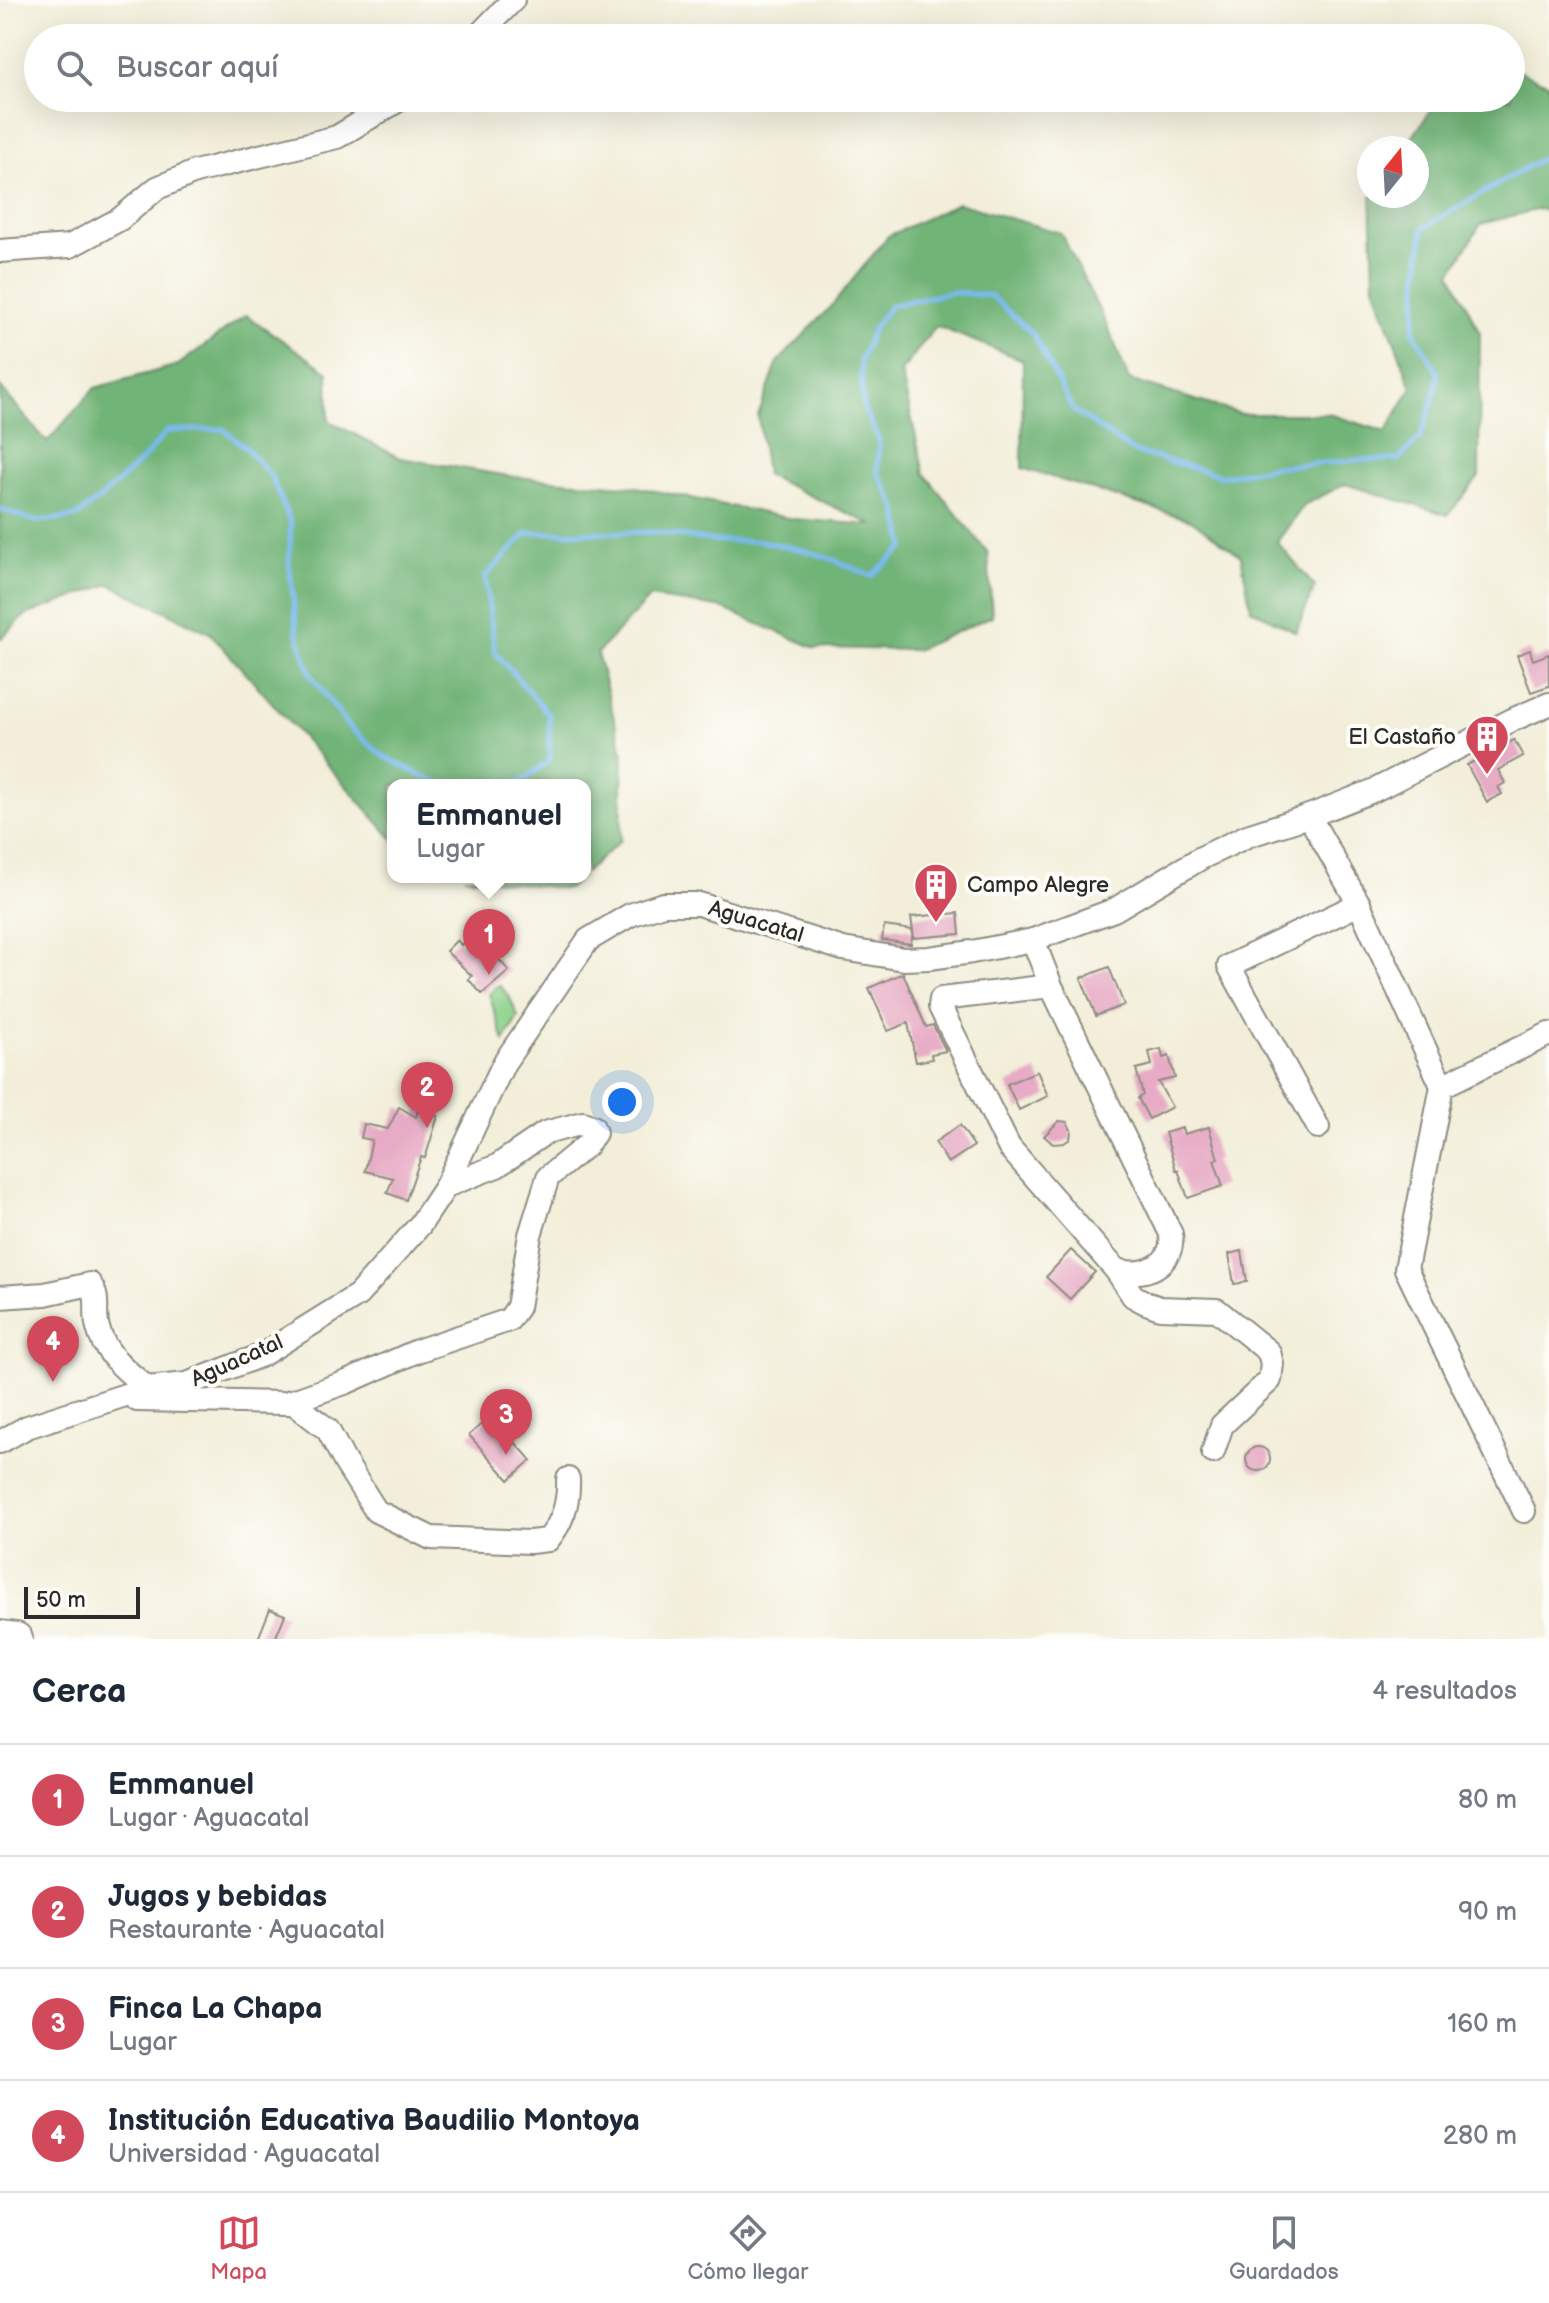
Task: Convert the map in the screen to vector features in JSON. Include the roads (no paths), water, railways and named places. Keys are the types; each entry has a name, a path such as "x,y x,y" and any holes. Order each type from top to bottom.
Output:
{"highway":[{"path":"0,1637 16,1639"}],"street":[{"path":"490,24 513,0"},
{"path":"0,251 70,246 120,219 157,188 195,172 337,137 379,112"},
{"name":"Aguacatal","path":"0,1442 27,1427 147,1388 187,1384 262,1355 358,1295 420,1225 446,1186 504,1063 588,940 630,915 663,904 699,904 843,949 904,959 972,952 1033,940 1114,910 1201,858 1247,836 1375,790 1549,704"},
{"path":"1309,816 1359,904 1442,1086 1406,1269 1524,1511"},
{"path":"1318,1127 1229,966 1359,904"},
{"path":"1033,940 1051,986 1171,1234 1173,1243 1169,1256 1160,1266 1128,1273 1116,1270"},
{"path":"1051,986 941,999 939,1002 1009,1147 1116,1270 1133,1296 1160,1308 1217,1310 1269,1352 1272,1364 1270,1380 1222,1425 1213,1452"},
{"path":"1442,1086 1549,1034"},
{"path":"116,1399 163,1402 291,1401 347,1382 417,1351 509,1320 518,1307 530,1235 548,1177 587,1145 595,1133 593,1127 583,1123 545,1133 497,1166 446,1186"},
{"path":"0,1297 45,1294 90,1284 97,1293 97,1327 107,1349 147,1388"},
{"path":"291,1401 328,1430 376,1511 431,1538 548,1540 559,1526 569,1499 568,1479"}],"waterway":[{"path":"526,779 550,760 549,715 495,652 485,577 527,533 655,532 714,541 761,541 807,551 871,576 905,547 897,508 877,471 879,440 864,410 860,361 874,327 891,305 953,292 991,296 1033,334 1073,410 1132,451 1223,476 1274,467 1398,460 1420,438 1432,404 1438,373 1414,332 1423,228 1549,154"},
{"path":"0,509 36,521 76,517 146,456 167,431 223,429 246,448 271,476 291,524 289,563 297,632 311,675 348,726 382,755 429,779"}],"place":[{"name":"El Castaño","path":"1487,776"},
{"name":"Campo Alegre","path":"936,924"},
{"name":"Emmanuel","path":"489,975"},
{"name":"Jugos y bebidas","path":"427,1128"},
{"name":"Institución Educativa Baudilio Montoya","path":"53,1382"},
{"name":"Finca La Chapa","path":"506,1455"}]}
